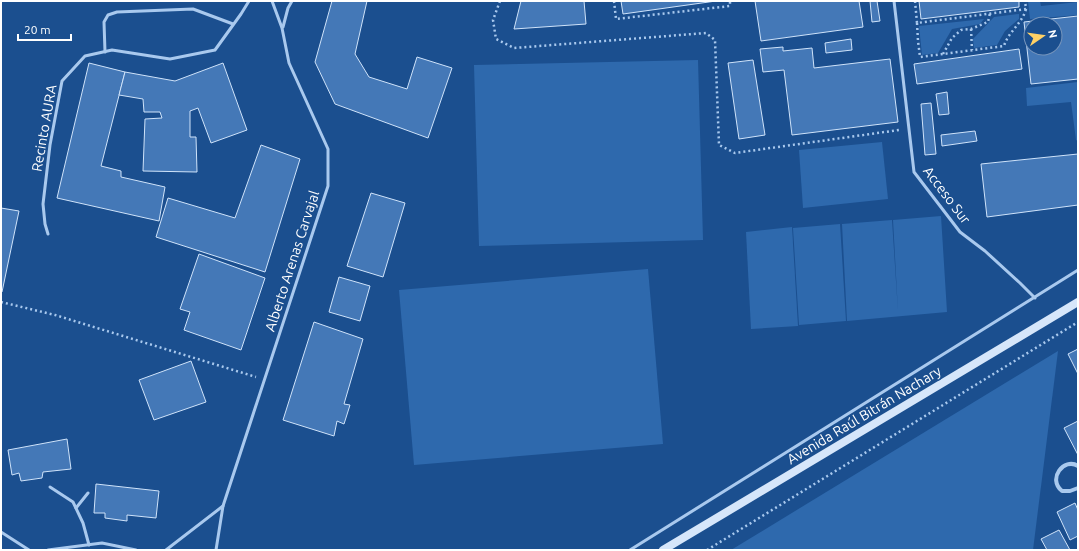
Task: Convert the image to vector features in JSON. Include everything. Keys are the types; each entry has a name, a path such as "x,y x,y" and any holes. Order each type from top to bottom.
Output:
{"main road":[{"name":"Avenida Raúl Bitrán Nachary","path":"663,550 1078,302"}],"street":[{"path":"1078,466 1073,464 1062,468 1058,473 1056,481 1057,485 1062,491 1070,491 1078,488"}],"lane":[{"name":"Recinto AURA","path":"48,234 45,224 43,204 50,145 62,81 85,56 112,50 170,59 215,50 249,1"},
{"name":"Alberto Arenas Carvajal","path":"216,550 223,506 328,186 328,150 289,63 282,28 272,1"},
{"path":"282,28 288,8 292,1"},
{"name":"Acceso Sur","path":"894,1 914,172 960,232 985,251 1035,298"},
{"path":"105,52 104,22 108,15 117,12 193,9 234,24"},
{"path":"630,550 1078,270"},
{"path":"50,487 73,502 83,524 89,545"},
{"path":"76,508 88,493"},
{"path":"166,550 223,506"},
{"path":"1,532 29,550"},
{"path":"48,550 102,543 136,550"}],"path":[{"path":"500,1 493,20 496,39 514,48 706,33 715,40 719,145 735,152 909,129"},
{"path":"614,1 616,20 730,6 730,1"},
{"path":"915,1 920,57 1004,46 1006,39 1024,17 1026,9 1025,1"},
{"path":"917,23 1026,9"},
{"path":"943,54 952,38 961,30 971,30 988,22 990,14"},
{"path":"971,30 972,50"},
{"path":"1,302 55,315 265,380"},
{"path":"707,550 1078,322"}],"shaded area":[{"path":"1028,1 1040,1 1041,6 1078,2 1078,15 1030,16"},
{"path":"1019,14 1019,19 1005,31 997,45 974,48 973,39 994,17"},
{"path":"984,19 980,24 952,29 938,53 922,55 919,26"},
{"path":"698,60 703,240 479,246 474,65"},
{"path":"1078,82 1078,141 1076,140 1071,102 1027,106 1026,88"},
{"path":"882,142 888,199 803,208 799,150"},
{"path":"941,216 947,312 847,321 842,224 892,220 898,312 893,220"},
{"path":"840,224 846,321 799,325 793,228"},
{"path":"792,227 798,326 751,329 746,232"},
{"path":"648,269 663,444 414,465 399,290"},
{"path":"1058,351 1033,550 731,550"}],"building":[{"path":"332,1 367,1 355,54 369,77 407,89 417,57 452,68 428,138 335,104 315,62"},
{"path":"521,1 584,1 586,24 514,29"},
{"path":"621,1 716,1 623,14"},
{"path":"755,1 859,1 863,27 761,41"},
{"path":"870,1 877,1 880,21 872,22"},
{"path":"919,1 1019,1 1019,7 921,19"},
{"path":"1078,16 1078,79 1031,84 1028,56 1063,56 1063,18"},
{"path":"851,39 852,50 826,53 825,43"},
{"path":"783,47 783,51 812,48 814,68 890,59 898,122 792,135 784,70 763,72 760,49"},
{"path":"1019,49 1022,69 917,84 914,64"},
{"path":"753,60 765,135 739,139 728,63"},
{"path":"89,63 125,72 101,166 121,171 121,177 165,187 159,221 57,198"},
{"path":"223,63 247,130 211,143 198,108 190,111 190,137 196,137 197,172 143,171 145,119 162,118 160,112 144,112 143,99 119,95 125,72 175,81"},
{"path":"947,92 949,114 939,115 936,94"},
{"path":"931,103 936,154 925,155 921,104"},
{"path":"975,131 977,141 942,146 941,135"},
{"path":"261,145 300,159 265,272 156,237 168,198 235,218"},
{"path":"1078,154 1078,205 987,217 981,164"},
{"path":"371,193 405,203 383,277 347,266"},
{"path":"1,208 19,211 2,292 1,292"},
{"path":"199,254 265,278 241,350 184,330 190,312 180,309"},
{"path":"339,277 370,286 360,321 329,312"},
{"path":"314,322 363,339 344,404 350,405 344,424 337,421 334,436 283,420"},
{"path":"1078,349 1078,374 1068,354"},
{"path":"191,361 206,402 154,420 139,380"},
{"path":"1078,421 1078,455 1064,428"},
{"path":"67,439 71,469 43,472 42,478 21,481 19,473 12,475 8,450"},
{"path":"96,484 159,491 156,518 127,515 127,521 105,518 105,513 94,513"},
{"path":"1075,503 1078,510 1078,536 1070,540 1057,512"},
{"path":"1059,530 1070,550 1047,550 1041,539"}]}
